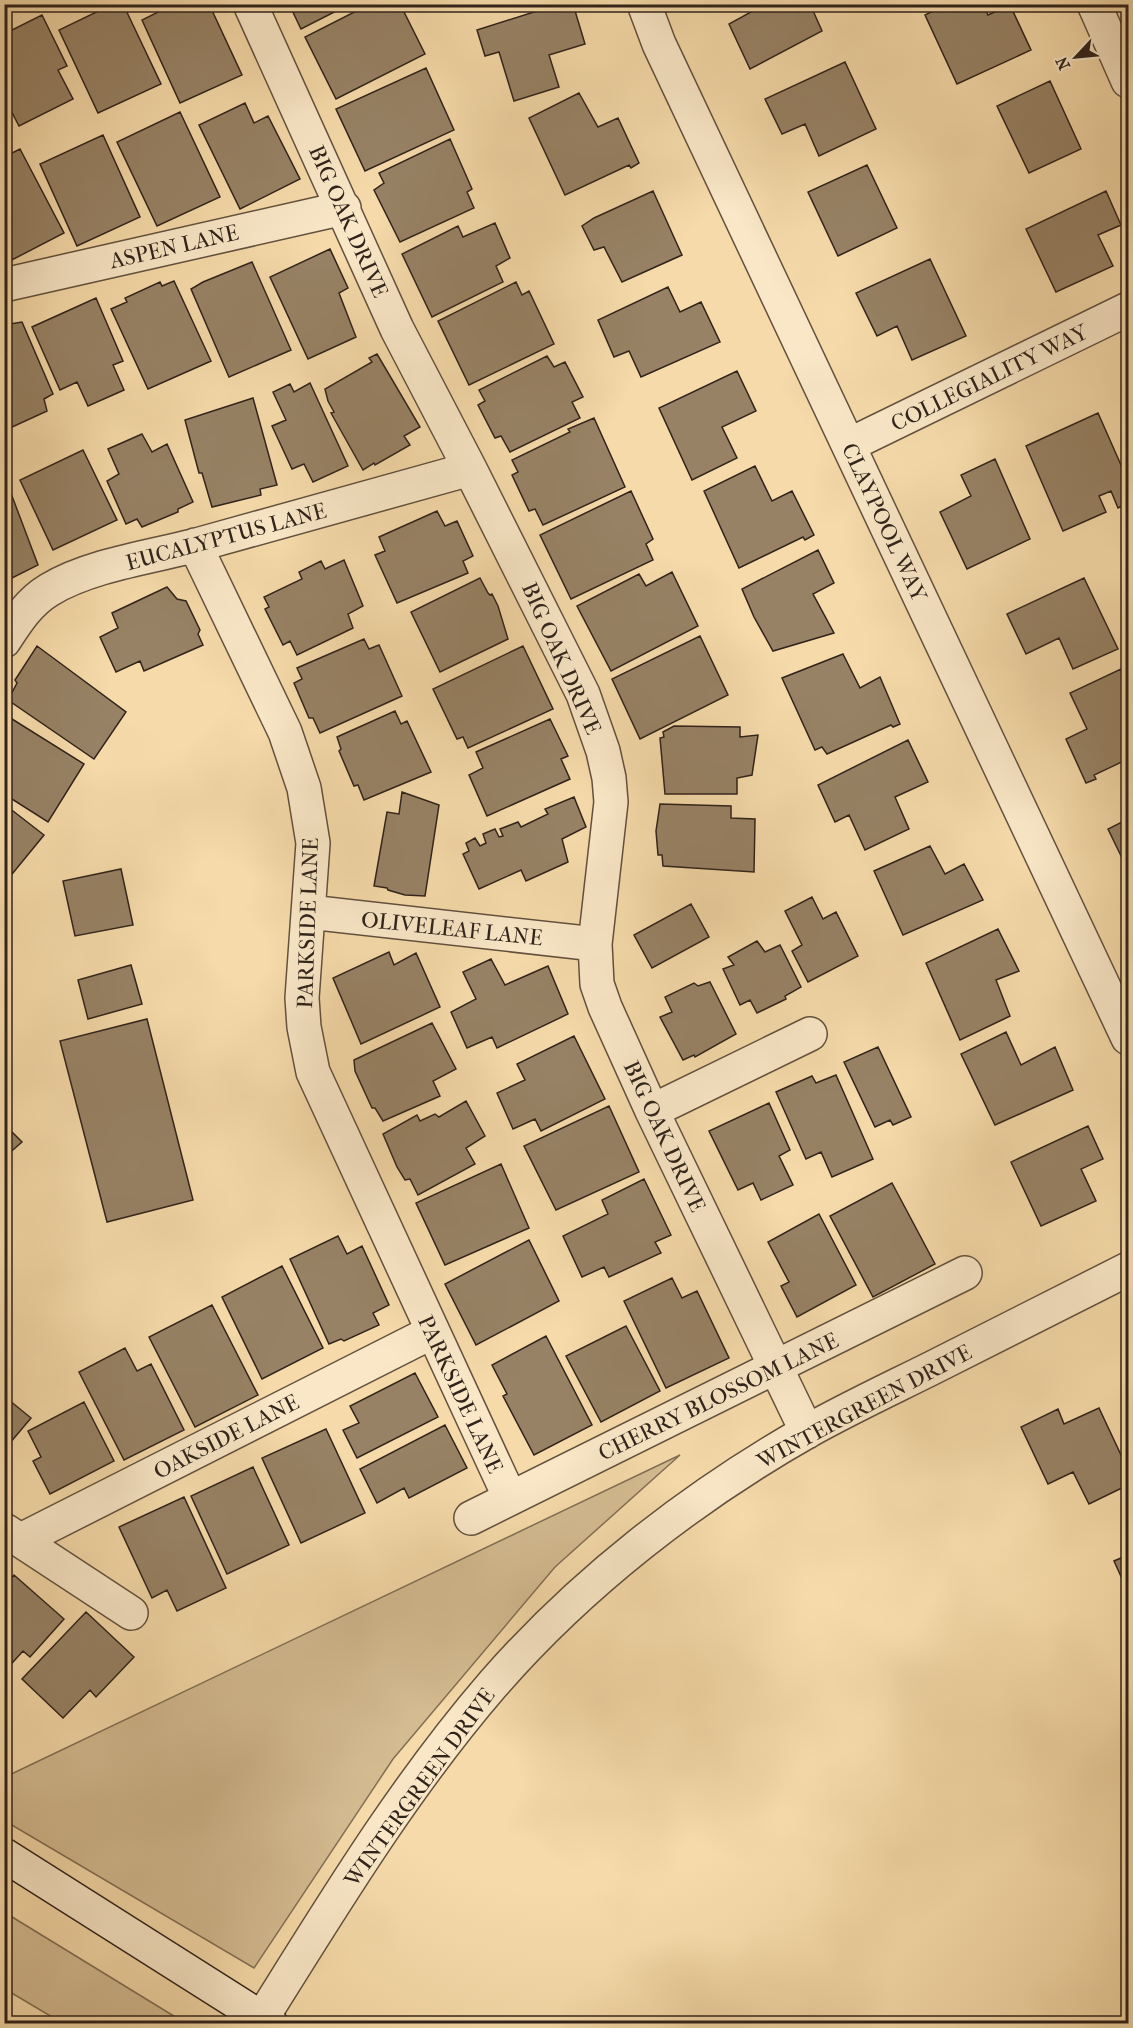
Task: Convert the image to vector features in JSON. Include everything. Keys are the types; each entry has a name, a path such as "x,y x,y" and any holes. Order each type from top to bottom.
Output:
{"street":[{"name":"BIG OAK DRIVE","path":"250,4 397,329 471,469 583,694 603,751 609,778 610,802 595,944 595,966 600,992 652,1111 807,1432"},
{"name":"CLAYPOOL WAY","path":"644,4 659,44 1128,1038"},
{"path":"1094,4 1128,81"},
{"name":"ASPEN LANE","path":"4,285 344,208"},
{"name":"COLLEGIALITY WAY","path":"849,446 1128,309"},
{"name":"EUCALYPTUS LANE","path":"4,640 19,617 34,601 50,589 89,572 471,469"},
{"name":"PARKSIDE LANE","path":"195,545 267,694 295,758 304,788 313,843 302,998 304,1027 313,1072 510,1498"},
{"name":"OLIVELEAF LANE","path":"309,912 595,944"},
{"path":"652,1111 810,1034"},
{"name":"WINTERGREEN DRIVE","path":"267,2020 365,1855 410,1790 462,1721 559,1616 637,1548 708,1496 807,1432 1128,1269"},
{"name":"CHERRY BLOSSOM LANE","path":"471,1518 965,1273"},
{"name":"OAKSIDE LANE","path":"13,1535 432,1332"},
{"path":"13,1535 131,1613"},
{"path":"4,1855 267,2020"}],"shaded area":[{"path":"680,1455 555,1567 393,1759 254,1968 5,1821 5,1777"},
{"path":"4,1912 186,2023 62,2023 5,1989"}],"building":[{"path":"113,4 123,4 161,84 98,113 59,30"},
{"path":"174,4 209,4 242,75 180,103 142,20"},
{"path":"289,4 350,4 301,29"},
{"path":"370,4 400,4 425,54 336,99 305,37"},
{"path":"559,4 573,4 585,44 549,55 559,87 514,101 499,52 485,56 477,30"},
{"path":"747,4 810,4 822,31 750,69 729,24 751,12"},
{"path":"947,4 983,4 988,15 1010,5 1031,50 957,84 925,15"},
{"path":"42,15 67,66 58,70 73,99 19,126 4,97 4,34"},
{"path":"845,62 876,129 819,156 805,124 782,134 765,99"},
{"path":"426,68 454,130 365,171 336,109"},
{"path":"1050,81 1081,149 1029,173 997,106"},
{"path":"579,93 598,127 618,118 639,163 631,168 629,165 565,195 529,118"},
{"path":"245,103 254,123 268,116 300,179 240,209 199,125"},
{"path":"180,112 220,197 157,226 117,142"},
{"path":"103,135 140,217 77,246 40,164"},
{"path":"450,139 472,189 467,192 474,208 400,242 374,190 384,183 379,173"},
{"path":"20,149 64,233 4,264 4,157"},
{"path":"867,165 897,228 838,256 808,192"},
{"path":"653,191 682,255 622,282 604,247 594,250 582,226 594,218"},
{"path":"1106,191 1121,225 1098,235 1113,266 1056,292 1026,229"},
{"path":"495,223 510,258 496,266 503,282 432,317 402,254 458,226 463,237"},
{"path":"330,249 348,288 339,293 356,337 308,359 270,277"},
{"path":"930,259 966,336 912,360 897,326 877,336 856,293"},
{"path":"252,262 291,350 229,377 191,289"},
{"path":"174,281 211,361 148,389 111,309 127,302 125,298 160,282 162,286"},
{"path":"516,282 522,295 529,291 554,344 469,385 438,321"},
{"path":"668,287 680,312 701,302 720,342 641,377 629,351 614,357 598,320"},
{"path":"96,298 123,361 113,365 124,390 88,406 77,382 60,390 32,327"},
{"path":"22,322 53,394 44,399 47,411 10,428 4,415 4,325"},
{"path":"377,354 420,427 404,436 410,445 363,470 331,413 334,412 325,389 372,362 369,358"},
{"path":"547,356 554,367 565,362 583,397 572,402 580,418 510,452 501,436 495,438 478,405 485,401 479,390"},
{"path":"737,371 756,411 722,427 737,458 692,480 659,408"},
{"path":"310,383 348,466 313,482 304,464 292,469 272,426 286,420 273,392 290,384 294,392"},
{"path":"253,398 277,485 260,489 261,495 212,507 202,473 199,473 185,420"},
{"path":"1098,413 1128,481 1128,503 1118,508 1111,491 1099,496 1106,512 1063,531 1026,446"},
{"path":"594,418 625,487 543,525 535,509 529,511 512,475 518,472 512,460 570,432 568,429"},
{"path":"142,434 152,452 167,444 193,502 178,509 178,512 142,527 137,519 126,524 107,481 119,474 108,449"},
{"path":"83,450 117,520 53,550 20,480"},
{"path":"995,459 1030,539 967,569 940,512 971,496 961,475"},
{"path":"755,466 772,501 792,491 814,535 805,540 803,537 739,568 704,491"},
{"path":"9,488 38,565 4,582 4,489"},
{"path":"631,491 653,539 646,544 653,560 571,599 540,535"},
{"path":"437,511 445,526 457,521 473,556 463,561 468,573 397,603 375,555 385,551 379,537"},
{"path":"818,550 834,583 813,594 834,633 773,651 742,589"},
{"path":"344,560 363,606 348,614 353,628 297,655 290,641 283,645 265,609 269,607 264,597 302,579 299,572 321,561 325,569"},
{"path":"672,572 698,626 611,671 577,606 639,574 646,586"},
{"path":"480,578 498,606 508,639 440,672 411,612"},
{"path":"1084,578 1118,649 1073,669 1059,638 1026,654 1007,614"},
{"path":"167,587 177,599 186,601 200,630 198,634 203,645 144,671 140,661 116,672 100,637 118,628 112,613"},
{"path":"700,636 728,695 640,739 612,679"},
{"path":"364,639 369,649 379,645 402,696 320,733 313,718 309,718 294,683 302,679 297,668"},
{"path":"37,646 126,712 94,759 8,700 17,683 15,680"},
{"path":"523,646 553,709 468,748 463,737 457,739 433,689"},
{"path":"843,654 860,688 880,677 900,724 893,727 891,725 827,754 822,747 815,750 782,678"},
{"path":"1121,669 1128,685 1128,759 1094,775 1096,779 1086,783 1066,739 1087,729 1070,693"},
{"path":"395,711 401,724 407,721 431,772 364,800 358,785 354,786 339,751 341,749 337,737"},
{"path":"4,714 84,764 48,822 4,794"},
{"path":"550,719 568,756 561,759 570,779 487,816 469,775 483,768 476,752"},
{"path":"674,726 740,727 740,737 758,735 752,775 737,778 737,794 665,794 660,738 664,737 663,732"},
{"path":"908,740 928,782 895,797 909,829 865,850 849,815 835,822 818,785"},
{"path":"402,792 439,805 425,896 405,895 374,886 387,812 399,814"},
{"path":"574,797 586,827 562,839 568,862 526,881 521,870 479,889 463,854 469,851 466,843 475,838 480,846 486,843 483,834 495,829 499,837 503,836 500,829 518,822 521,827 548,814 545,809"},
{"path":"4,804 44,835 4,884"},
{"path":"660,804 731,806 731,818 755,819 754,872 663,866 662,855 658,855 656,831"},
{"path":"1128,819 1128,857 1123,860 1108,829"},
{"path":"930,846 945,874 964,864 983,900 903,935 874,871"},
{"path":"121,869 133,925 75,936 63,881"},
{"path":"812,897 823,919 836,912 858,956 808,982 792,951 802,945 785,911"},
{"path":"691,904 709,937 652,968 634,935"},
{"path":"998,929 1019,971 996,980 1010,1016 960,1040 926,963"},
{"path":"757,941 765,952 780,945 801,987 785,996 786,999 757,1013 750,1000 740,1005 723,969 734,965 728,957"},
{"path":"389,952 394,965 416,953 440,1007 361,1044 333,978"},
{"path":"491,959 505,985 548,966 568,1014 497,1048 492,1037 467,1048 451,1012 476,999 463,972"},
{"path":"131,965 142,1004 88,1019 78,980"},
{"path":"710,982 736,1034 695,1057 694,1055 683,1060 660,1017 672,1012 665,997 694,983 698,986"},
{"path":"147,1019 193,1200 107,1222 60,1041"},
{"path":"432,1023 456,1069 433,1081 440,1096 383,1121 375,1108 372,1108 355,1071 354,1060"},
{"path":"1006,1032 1021,1065 1055,1047 1073,1090 995,1125 961,1054"},
{"path":"574,1036 605,1099 541,1131 535,1119 513,1129 497,1093 525,1080 517,1064"},
{"path":"878,1047 911,1117 893,1125 890,1120 875,1127 844,1062"},
{"path":"836,1075 873,1159 832,1177 821,1152 806,1159 776,1092 812,1076 816,1083"},
{"path":"466,1101 485,1136 466,1148 475,1164 418,1195 410,1179 405,1180 397,1167 383,1134 417,1115 420,1121 435,1114 439,1117"},
{"path":"769,1103 790,1150 779,1156 793,1185 761,1200 753,1183 738,1190 709,1131"},
{"path":"609,1106 639,1172 556,1210 524,1146"},
{"path":"4,1124 22,1142 6,1156 4,1154"},
{"path":"1088,1126 1103,1159 1081,1169 1096,1201 1041,1226 1011,1162"},
{"path":"501,1164 529,1228 445,1265 416,1203"},
{"path":"644,1179 671,1235 655,1242 661,1253 609,1277 604,1267 582,1277 563,1236 608,1214 602,1200"},
{"path":"892,1183 935,1264 873,1297 830,1216"},
{"path":"819,1214 856,1285 797,1317 781,1286 789,1282 768,1242"},
{"path":"338,1236 347,1254 362,1246 389,1305 373,1313 379,1325 344,1341 341,1339 329,1344 290,1259"},
{"path":"529,1240 559,1301 476,1345 445,1284"},
{"path":"282,1266 323,1348 262,1379 222,1297"},
{"path":"672,1278 682,1298 697,1291 729,1358 666,1388 624,1301"},
{"path":"212,1305 258,1395 195,1427 149,1337"},
{"path":"626,1326 660,1391 601,1422 566,1356"},
{"path":"546,1336 592,1425 534,1455 503,1396 507,1394 492,1365"},
{"path":"125,1348 137,1371 151,1364 184,1430 124,1460 79,1372"},
{"path":"1128,1371 1128,1389 1123,1373"},
{"path":"415,1373 438,1417 357,1458 343,1430 359,1423 350,1406"},
{"path":"4,1396 31,1418 4,1450"},
{"path":"84,1402 114,1461 50,1494 33,1461 41,1457 28,1431"},
{"path":"1099,1408 1128,1470 1128,1485 1089,1504 1073,1472 1048,1484 1021,1427 1058,1409 1064,1424"},
{"path":"445,1425 467,1468 409,1498 404,1488 377,1503 360,1469"},
{"path":"326,1429 365,1513 301,1543 262,1458"},
{"path":"253,1467 289,1545 227,1574 191,1496"},
{"path":"184,1497 226,1588 177,1611 167,1590 152,1598 119,1527"},
{"path":"1128,1555 1128,1592 1114,1561"},
{"path":"14,1575 64,1619 30,1657 23,1651 4,1672 4,1586"},
{"path":"86,1612 134,1657 96,1697 90,1690 63,1718 22,1679"}]}
